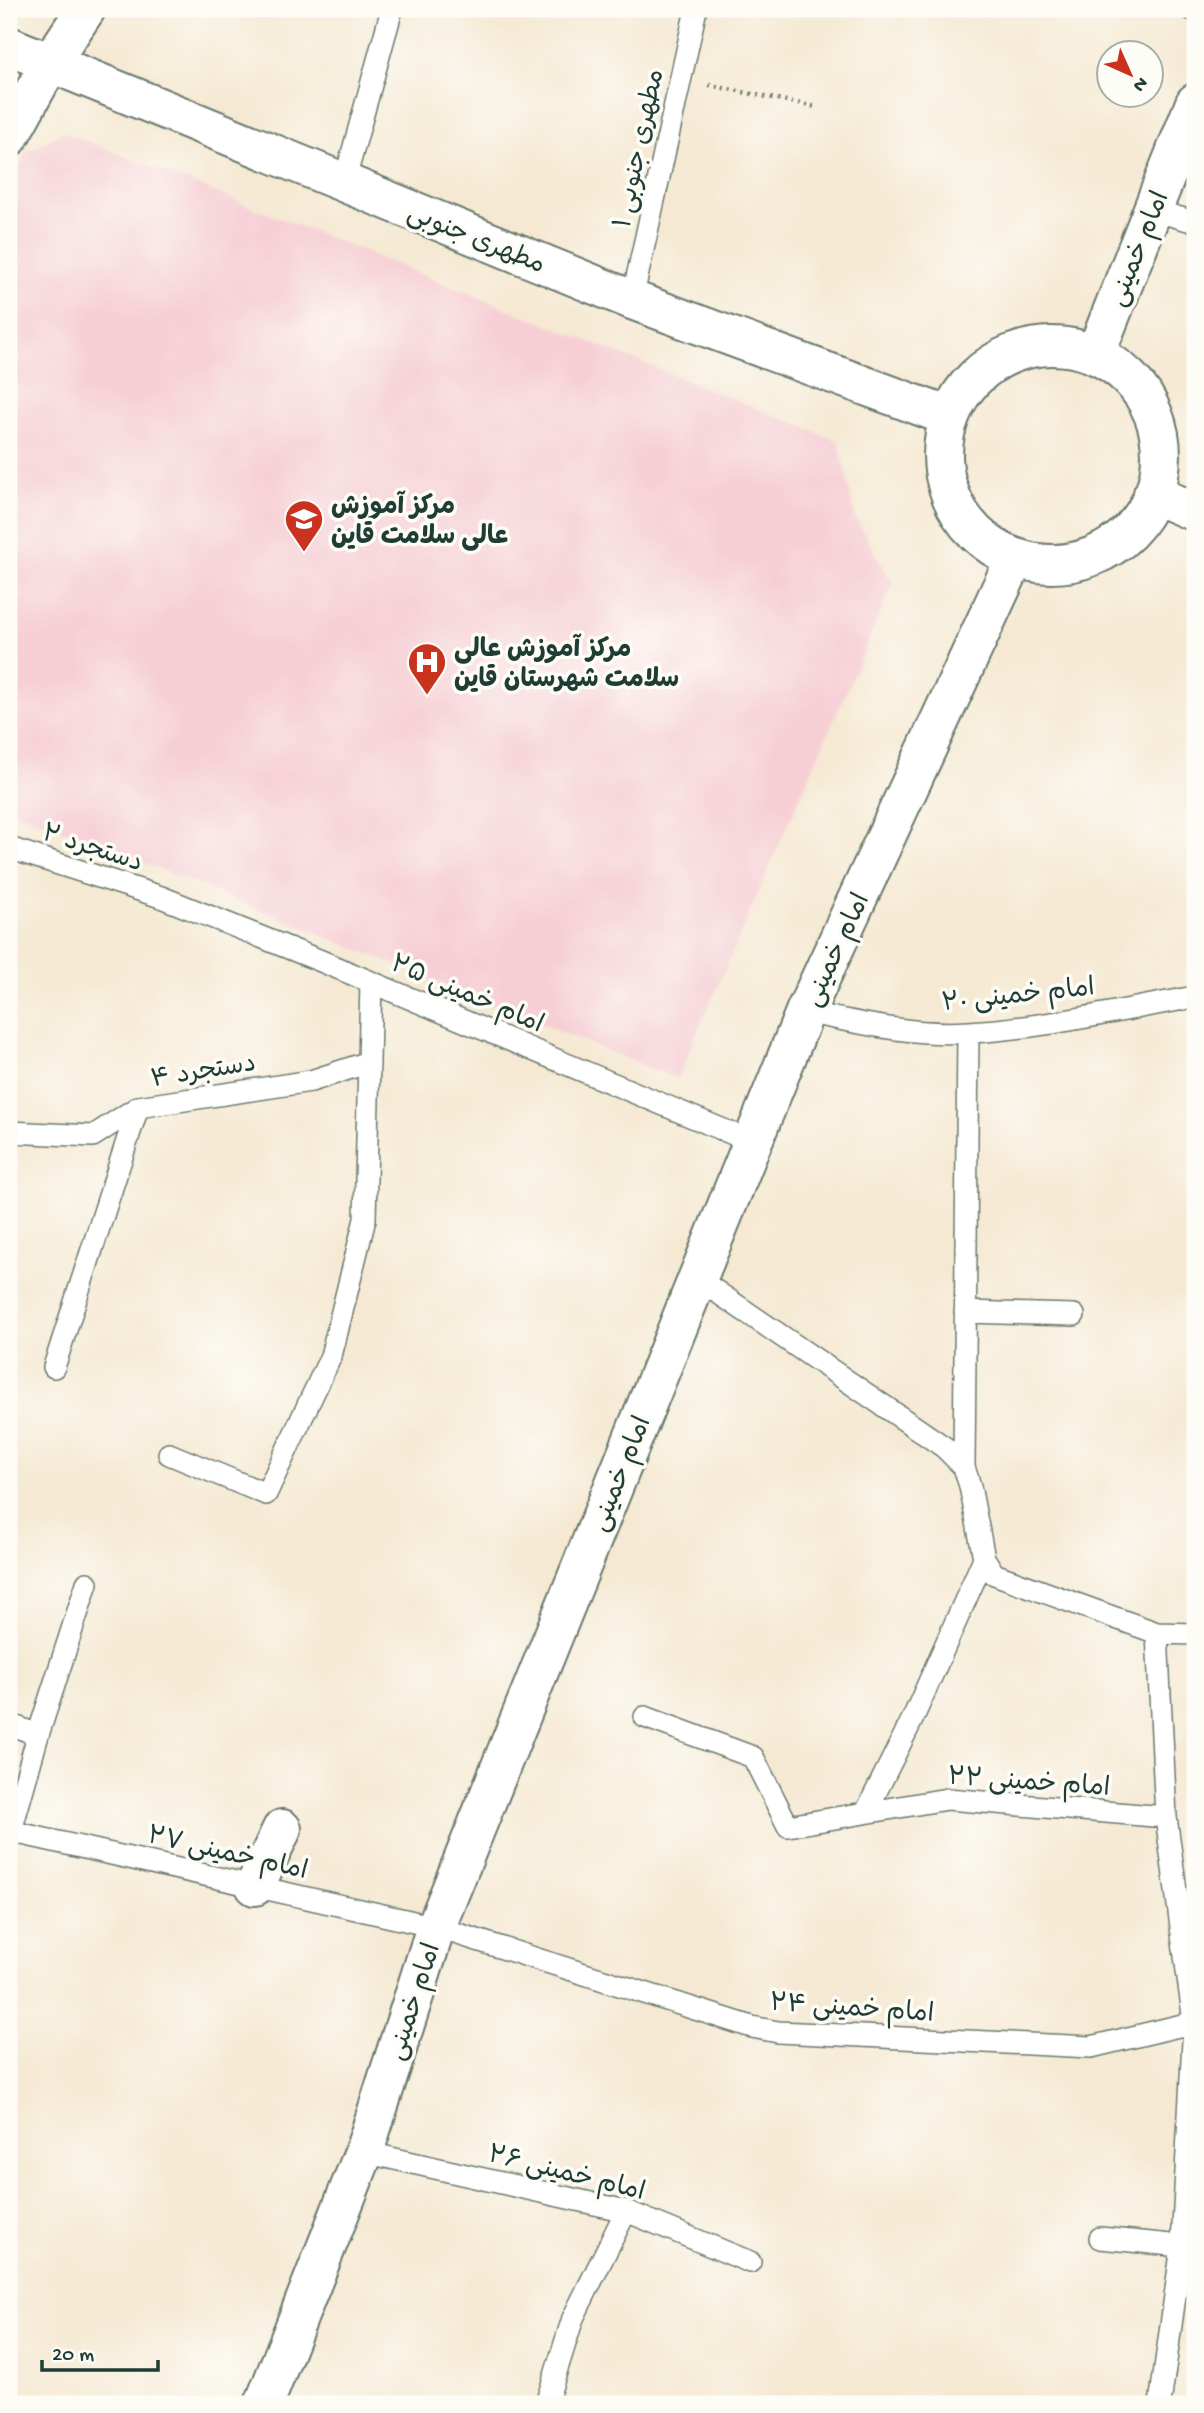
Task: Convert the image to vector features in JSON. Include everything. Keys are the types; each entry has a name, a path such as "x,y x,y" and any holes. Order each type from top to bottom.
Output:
{"main road":[{"path":"9,137 50,63 86,9"},
{"name":"مطهری جنوبی","path":"9,46 632,300 950,418"},
{"name":"امام خمینی","path":"1095,355 1195,103"},
{"path":"1051,345 1080,349 1095,355 1107,360 1129,377 1146,400 1158,425 1161,453 1158,481 1148,508 1131,530 1110,548 1084,560 1056,564 1028,562 1001,552 978,536 959,514 947,487 942,459 945,430 956,403 973,379 996,361 1023,349 1051,345"},
{"path":"1153,494 1195,512"},
{"name":"امام خمینی","path":"264,2404 365,2152 436,1927 752,1142 805,1012 1015,558"},
{"path":"254,1886 282,1829"}],"lane":[{"path":"344,183 392,9"},
{"name":"مطهری جنوبی ۱","path":"632,300 696,9"},
{"path":"1153,210 1195,222"},
{"name":"دستجرد ۲","path":"9,848 160,897"},
{"name":"امام خمینی ۲۵","path":"160,897 371,982 752,1142"},
{"path":"169,1454 266,1494 331,1356 365,1219 371,982"},
{"name":"امام خمینی ۲۰","path":"805,1012 895,1030 968,1032 1048,1022 1195,997"},
{"path":"968,1032 964,1467 984,1558 994,1574 1157,1633 1195,1634"},
{"name":"دستجرد ۴","path":"9,1132 93,1136 138,1107 312,1080 369,1062"},
{"path":"54,1367 138,1107"},
{"path":"698,1279 944,1447 964,1467"},
{"path":"965,1312 1074,1315"},
{"path":"866,1812 912,1718 984,1558"},
{"path":"10,1831 88,1583"},
{"path":"1157,1633 1166,1817 1195,2022 1182,2246 1160,2404"},
{"name":"امام خمینی ۲۲","path":"645,1717 753,1757 788,1826 947,1799 1166,1817"},
{"path":"9,1724 38,1735"},
{"name":"امام خمینی ۲۷","path":"10,1831 436,1927"},
{"name":"امام خمینی ۲۴","path":"436,1927 752,2027 778,2032 1091,2047 1195,2022"},
{"name":"امام خمینی ۲۶","path":"365,2152 625,2211 750,2262"},
{"path":"546,2404 573,2318 625,2211"},
{"path":"1100,2238 1182,2246"}],"path":[{"path":"681,79 816,107"}],"shaded area":[{"name":"مرکز آموزش عالی سلامت شهرستان قاین","path":"64,132 839,441 855,517 893,584 677,1079 9,808 9,190 27,152"}],"place":[{"name":"مرکز آموزش عالی سلامت قاین","path":"304,553"},
{"name":"مرکز آموزش عالی سلامت شهرستان قاین","path":"427,696"}]}
